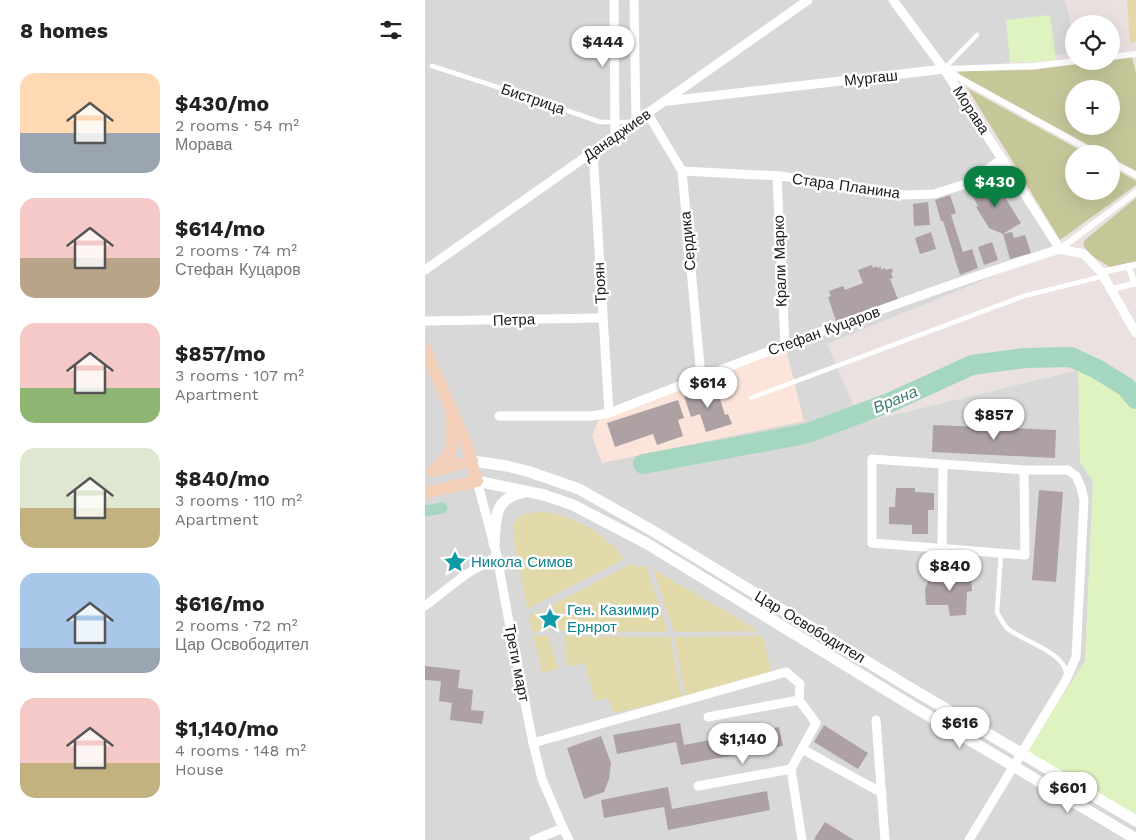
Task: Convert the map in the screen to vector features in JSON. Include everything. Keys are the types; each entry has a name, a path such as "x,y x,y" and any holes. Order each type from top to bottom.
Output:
{"main road":[{"path":"425,349 472,461 477,482 425,493"},
{"path":"429,472 449,455 451,447 451,409"},
{"path":"429,472 472,461"}],"street":[{"path":"614,0 615,137"},
{"path":"634,0 636,122"},
{"name":"Данаджиев","path":"425,270 808,0"},
{"name":"Морава","path":"893,0 944,69 1060,249"},
{"path":"1120,56 1136,54"},
{"name":"Мургаш","path":"666,101 944,69 1033,66 1065,62"},
{"path":"944,69 1081,145"},
{"name":"Сердика","path":"648,114 682,171 701,378"},
{"name":"Троян","path":"593,152 609,413"},
{"name":"Стара Планина","path":"682,171 777,176 904,195 934,194 969,182 1002,159"},
{"path":"1120,167 1136,175"},
{"name":"Крали Марко","path":"777,176 785,345"},
{"path":"1060,249 1136,192"},
{"path":"1060,249 1084,254 1102,274 1136,333"},
{"name":"Стефан Куцаров","path":"499,416 591,416 609,413 785,345 998,268 1060,249"},
{"path":"1102,274 1136,264"},
{"path":"1110,290 1135,284 1128,266"},
{"name":"Петра","path":"425,321 602,318"},
{"path":"969,840 1066,680 1076,657 1084,500 1081,487 1076,476 1068,470 1024,470 872,459 872,543 1025,555 1024,470"},
{"name":"Цар Освободител","path":"472,461 527,471 579,489 653,531 907,686 1136,821"},
{"path":"942,549 943,465"},
{"name":"Цар Освободител","path":"477,482 544,495 573,505 646,543 899,698 1136,839"},
{"name":"Трети март","path":"477,482 495,544 508,618 542,779 569,840"},
{"path":"495,544 496,517 499,508 509,497 517,493 526,492"},
{"path":"425,606 465,575 497,556"},
{"path":"533,743 786,672 800,684 799,700 816,723 791,769 802,840"},
{"path":"708,717 799,700"},
{"path":"876,720 885,840"},
{"path":"802,749 882,793"},
{"path":"697,786 791,769"},
{"path":"534,840 563,828"}],"lane":[{"path":"944,69 977,34"},
{"name":"Бистрица","path":"432,66 600,122 636,122"},
{"path":"751,398 1024,296 1102,274"},
{"path":"1001,553 997,612 1001,620 1008,629 1057,657 1064,664 1066,680"}],"shaded area":[{"path":"425,0 1065,0 1069,15 1065,15 1065,54 951,71 1060,249 827,344 861,423 1079,370 1080,461 1093,481 1085,661 1026,751 1136,816 1136,840 425,840"},
{"path":"1127,0 1136,0 1136,42 1130,43"},
{"path":"785,345 804,421 602,463 592,436 601,414"},
{"path":"544,512 556,514 589,528 599,534 624,559 527,609 513,535 514,527 515,522 521,516"},
{"path":"631,564 638,567 646,565 668,632 564,631 554,625 551,618 552,605"},
{"path":"653,569 759,631 674,632"},
{"path":"541,610 541,621 546,631 532,631 529,616"},
{"path":"533,635 548,636 558,669 542,673"},
{"path":"564,636 670,637 682,698 613,713 608,698 595,701 585,663 567,667"},
{"path":"763,636 771,672 686,697 674,637"}],"green space":[{"path":"1050,15 1056,60 1010,62 1006,20"},
{"path":"1132,57 1136,73 1136,171 1120,162 1120,145 1088,145 1070,135 1120,135 1120,80 1065,80 1065,132 960,75 958,71 1033,70 1065,66 1065,70 1120,70 1120,59"},
{"path":"967,88 1071,145 1065,145 1065,200 1115,200 1060,240"},
{"path":"1120,172 1136,181 1136,185 1120,197"},
{"path":"1136,198 1136,261 1110,267 1090,254 1083,244 1086,239"},
{"path":"1078,362 1136,393 1136,816 1026,751 1085,661 1093,481 1080,462"}],"building":[{"path":"993,178 1021,223 1003,234 989,228 976,207 978,206 970,192"},
{"path":"950,195 956,213 951,215 963,252 972,249 978,268 960,275 935,200"},
{"path":"928,202 930,225 914,226 913,204"},
{"path":"931,232 936,249 920,254 915,238"},
{"path":"1012,232 1014,238 1025,235 1031,253 1010,259 1003,234"},
{"path":"992,242 998,260 984,265 978,247"},
{"path":"872,265 873,268 881,267 881,270 892,268 893,278 890,279 899,302 837,324 828,297 831,296 829,291 843,286 845,290 863,283 858,270"},
{"path":"716,386 725,415 728,414 732,424 706,432 700,414 691,417 684,396"},
{"path":"678,400 684,418 678,420 683,436 657,445 653,434 615,447 607,423"},
{"path":"933,425 1056,430 1055,458 932,452"},
{"path":"896,488 915,488 915,492 934,493 934,510 928,510 928,534 912,534 912,525 889,524 889,507 895,507"},
{"path":"1039,490 1063,492 1056,582 1032,580"},
{"path":"950,573 971,573 972,591 967,592 966,615 950,616 948,605 926,605 925,589 930,576 950,576"},
{"path":"425,666 460,670 458,688 473,690 471,710 484,711 482,724 450,720 452,703 439,701 441,681 425,680"},
{"path":"680,723 684,745 779,727 783,746 681,765 676,742 617,754 613,735"},
{"path":"824,725 868,753 858,769 814,742"},
{"path":"601,736 611,763 609,779 604,792 584,799 567,748"},
{"path":"668,787 672,809 767,791 770,810 668,830 664,807 604,818 601,800"},
{"path":"825,822 854,840 814,839"}],"waterway":[{"name":"Врана","path":"643,464 805,434 891,402 972,365 1025,358 1071,357 1097,369 1126,387 1136,399"},
{"name":"Врана","path":"425,511 442,508"}],"place":[{"name":"Никола Симов","path":"455,562"},
{"name":"Ген. Казимир Ернрот","path":"550,619"}]}
